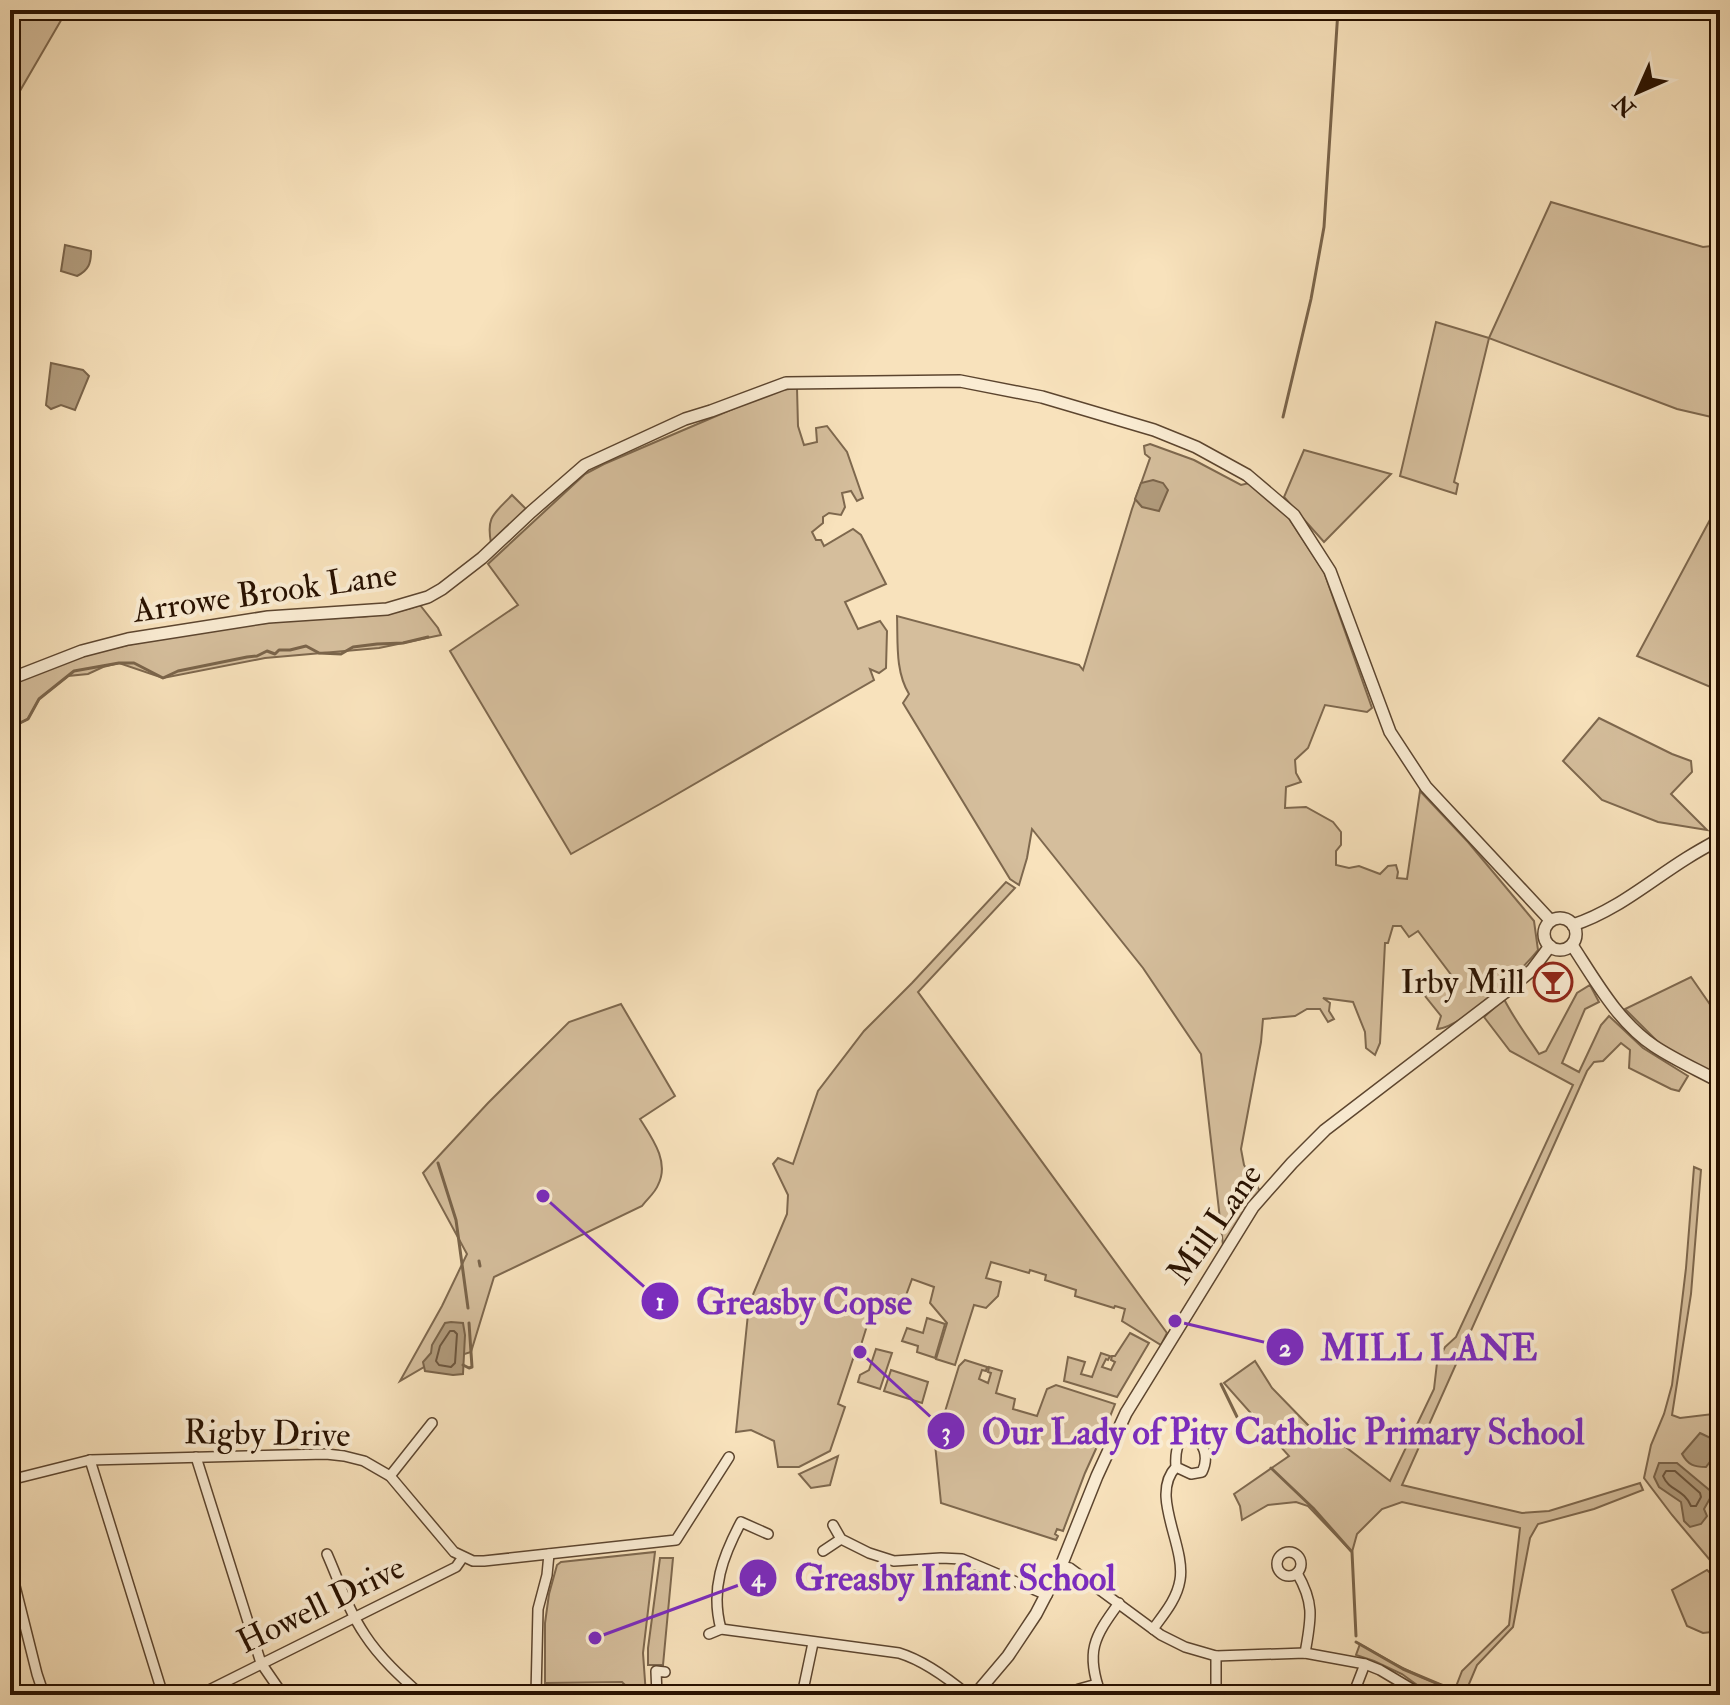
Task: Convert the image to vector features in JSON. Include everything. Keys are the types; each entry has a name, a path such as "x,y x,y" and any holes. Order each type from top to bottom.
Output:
{"street":[{"name":"Arrowe Brook Lane","path":"10,679 82,651 128,639 268,617 371,611 412,603 442,589 482,558 585,465 685,419 786,383 960,381 1042,397 1154,430 1196,447 1247,475 1294,515 1330,571 1390,732 1426,787 1550,920"},
{"path":"1573,925 1592,919 1619,904 1689,856 1720,839"},
{"path":"1560,917 1573,925 1576,934 1572,945 1560,950 1550,946 1544,933 1550,920 1560,917"},
{"path":"1572,945 1627,1022 1653,1045 1720,1082"},
{"name":"Mill Lane","path":"975,1695 1023,1635 1047,1595 1126,1413 1253,1207 1325,1130 1504,993 1532,970 1550,946"},
{"path":"390,1476 432,1423"},
{"name":"Rigby Drive","path":"10,1480 90,1460 326,1454 364,1461 390,1476 445,1544 463,1557"},
{"path":"196,1457 261,1663 283,1695"},
{"path":"463,1557 484,1561 676,1540 729,1457"},
{"path":"90,1460 163,1695"},
{"path":"1153,1629 1173,1601 1180,1581 1179,1554 1165,1498 1168,1479 1176,1467"},
{"path":"721,1629 716,1596 725,1553 741,1522 768,1534"},
{"path":"833,1525 841,1539 869,1553 894,1561 962,1559 1047,1595"},
{"path":"823,1551 841,1539"},
{"path":"327,1554 365,1636 400,1677 421,1695"},
{"path":"536,1695 538,1609 549,1554"},
{"name":"Howell Drive","path":"199,1695 456,1567 463,1557"},
{"path":"10,1566 44,1695"},
{"path":"1061,1566 1070,1568 1161,1635 1185,1647 1216,1656 1305,1653 1365,1664 1422,1695"},
{"path":"1297,1573 1310,1599 1310,1626 1305,1653"},
{"path":"1101,1695 1093,1668 1096,1636 1119,1603"},
{"path":"709,1634 721,1629 899,1653 909,1656 968,1695"},
{"path":"802,1695 813,1643"},
{"path":"1216,1656 1216,1695"},
{"path":"1353,1695 1365,1664"},
{"path":"657,1695 656,1671 665,1672"},
{"path":"1069,1695 1097,1684"},
{"path":"1054,1695 1061,1695"}],"shaded area":[{"path":"10,10 67,10 10,108"},
{"path":"1551,202 1703,247 1720,245 1720,419 1677,409 1489,338"},
{"path":"1436,322 1489,338 1454,482 1458,484 1456,494 1400,476"},
{"path":"797,388 798,426 804,445 817,442 816,428 827,426 847,452 863,498 857,501 851,491 842,493 845,507 841,515 829,513 812,532 824,546 853,529 861,535 886,584 845,602 858,629 880,621 887,631 886,668 879,673 870,669 874,680 571,854 450,651 518,605 488,564 585,474 756,399"},
{"path":"1150,444 1194,460 1241,485 1249,483 1288,517 1324,572 1372,708 1367,712 1325,705 1308,748 1295,760 1296,773 1301,782 1286,787 1285,808 1306,807 1333,822 1341,832 1336,865 1349,868 1359,866 1380,874 1388,866 1396,865 1397,878 1407,879 1420,791 1468,842 1534,921 1538,950 1475,1009 1448,1026 1437,1029 1441,1016 1425,996 1452,976 1418,931 1409,937 1401,926 1393,926 1388,943 1385,943 1380,1043 1375,1055 1366,1048 1365,1032 1353,1002 1323,998 1330,1003 1329,1011 1334,1019 1328,1022 1320,1009 1307,1009 1295,1016 1263,1019 1241,1149 1244,1165 1260,1191 1223,1245 1201,1054 1143,968 1032,829 1019,885 1010,879 903,703 909,694 901,676 898,656 897,616 1079,665 1083,670 1150,458 1145,454 1144,446"},
{"path":"1304,450 1391,474 1324,542 1284,497"},
{"path":"512,495 527,510 491,543 491,521"},
{"path":"1720,501 1720,691 1637,656"},
{"path":"420,605 441,635 379,648 265,658 163,678 119,663 88,674 68,676 39,699 28,719 10,728 10,684 91,654 204,631 291,620 385,614"},
{"path":"1599,718 1691,761 1692,772 1671,794 1707,830 1658,822 1602,800 1563,761"},
{"path":"1006,882 1015,888 918,992 1167,1333 1161,1345 1122,1321 1125,1309 1075,1296 1076,1290 1045,1280 1046,1275 991,1262 986,1278 1001,1282 998,1296 986,1308 974,1305 955,1365 936,1359 947,1323 930,1303 934,1287 912,1279 901,1309 875,1300 838,1404 845,1407 830,1451 799,1467 778,1467 774,1441 751,1430 736,1432 749,1304 787,1214 788,1195 773,1164 778,1158 793,1164 818,1091 864,1031"},
{"path":"1691,977 1720,1015 1720,1077 1663,1047 1625,1009"},
{"path":"1590,985 1599,1002 1585,1009 1562,1063 1579,1072 1601,1025 1609,1016 1643,1048 1688,1076 1679,1091 1671,1089 1629,1068 1630,1050 1621,1043 1603,1061 1594,1062 1587,1071 1402,1485 1522,1513 1549,1511 1640,1483 1643,1490 1594,1509 1538,1524 1530,1538 1513,1627 1477,1665 1466,1691 1481,1695 1431,1695 1402,1674 1356,1655 1360,1644 1418,1676 1455,1689 1462,1671 1509,1625 1520,1528 1402,1502 1382,1509 1357,1534 1352,1552 1308,1506 1296,1502 1268,1505 1242,1520 1234,1494 1289,1456 1224,1383 1255,1361 1272,1388 1310,1427 1326,1432 1390,1481 1434,1389 1437,1363 1445,1347 1456,1337 1573,1085 1510,1051 1484,1017 1504,999 1539,1054 1546,1051 1577,993"},
{"path":"621,1004 675,1096 640,1119 661,1159 657,1188 642,1206 494,1277 471,1352 426,1366 400,1381 467,1254 423,1173 569,1022"},
{"path":"1694,1167 1701,1170 1691,1294 1672,1415 1680,1418 1713,1414 1720,1420 1720,1572 1644,1478 1651,1445 1672,1385"},
{"path":"927,1318 945,1324 935,1358 917,1352 918,1346 902,1341 907,1328 923,1333"},
{"path":"1130,1333 1149,1343 1117,1397 1064,1381 1068,1357 1085,1362 1081,1374 1092,1377 1101,1353 1110,1356 1102,1367 1111,1370 1115,1362 1111,1360 1112,1356"},
{"path":"876,1349 892,1353 880,1389 858,1382 860,1375 869,1370"},
{"path":"965,1360 987,1367 986,1371 982,1370 979,1379 988,1383 989,1367 1002,1371 996,1393 1015,1399 1013,1409 1037,1416 1047,1389 1056,1385 1115,1404 1063,1531 1057,1529 1056,1540 941,1503 935,1444 959,1366"},
{"path":"891,1370 928,1382 922,1403 884,1391"},
{"path":"838,1456 830,1485 811,1488 799,1474"},
{"path":"655,1552 643,1653 646,1695 635,1695 622,1682 545,1683 545,1623 557,1565 561,1562"},
{"path":"660,1558 673,1558 663,1665 648,1665 648,1648"},
{"path":"1707,1570 1720,1582 1720,1631 1703,1633 1687,1626 1672,1590"}],"water":[{"path":"65,245 91,251 88,266 77,276 61,271"},
{"path":"51,363 83,370 89,376 75,410 61,405 51,409 46,405"},
{"path":"1153,480 1163,483 1168,490 1159,511 1142,507 1135,499 1141,483"},
{"path":"445,1323 463,1323 463,1374 425,1371 423,1362 431,1353 432,1345"},
{"path":"1700,1433 1717,1441 1712,1459 1706,1467 1692,1465 1682,1454"},
{"path":"1659,1463 1677,1463 1713,1493 1704,1509 1707,1516 1701,1524 1690,1527 1684,1521 1681,1502 1659,1487 1654,1477"}],"waterway":[{"path":"1283,417 1311,299 1324,227 1338,10"},
{"path":"10,728 28,719 39,699 74,671 134,663 163,678 178,671 257,656 267,651 275,654 279,650 306,646 319,653 341,654 353,647 403,643 428,637"},
{"path":"438,1163 456,1220 468,1308"},
{"path":"479,1261 480,1266"},
{"path":"463,1365 472,1367 469,1323"},
{"path":"1221,1384 1240,1423"},
{"path":"1271,1468 1313,1508 1352,1552 1356,1636"},
{"path":"1356,1642 1403,1669 1441,1685 1481,1695"}],"place":[{"name":"Irby Mill","path":"1553,982"},
{"name":"Greasby Copse","path":"543,1196"},
{"name":"MILL LANE","path":"1175,1321"},
{"name":"Our Lady of Pity Catholic Primary School","path":"860,1352"},
{"name":"Greasby Infant School","path":"595,1638"}]}
